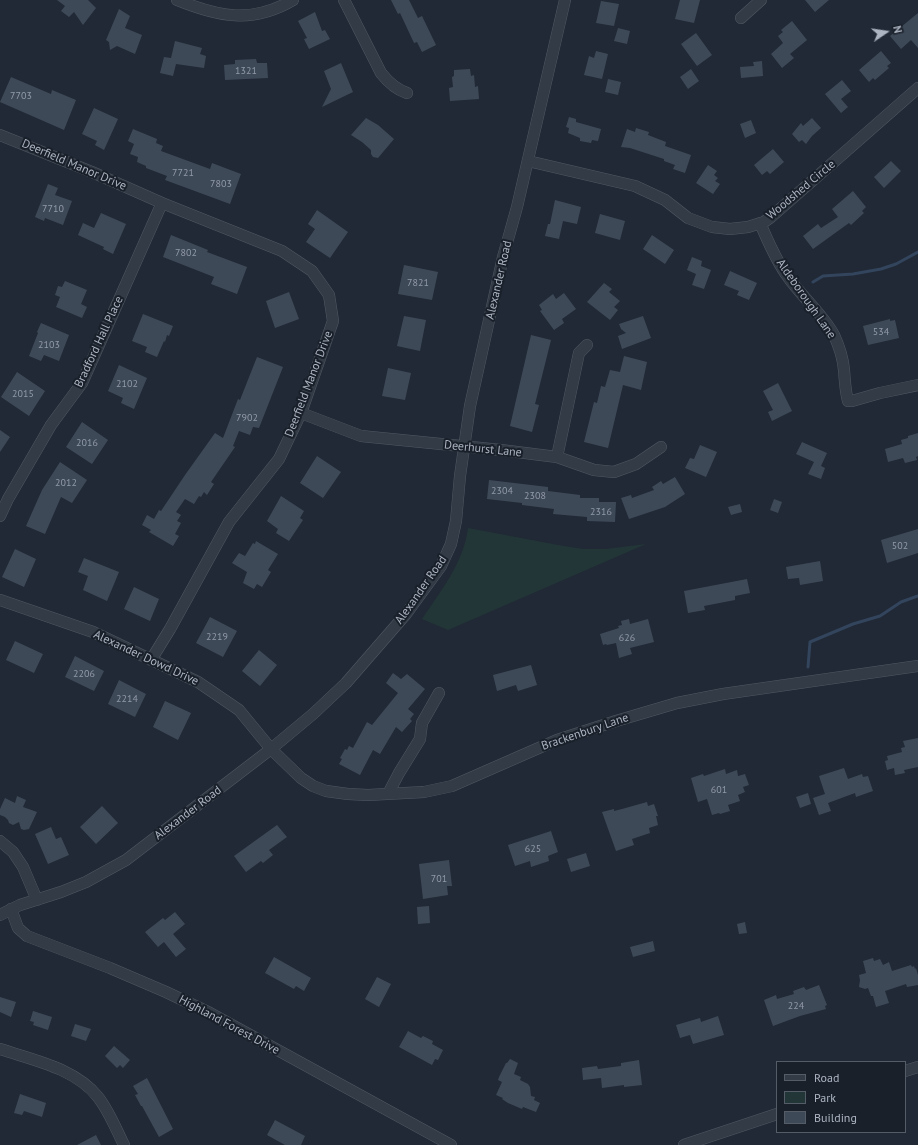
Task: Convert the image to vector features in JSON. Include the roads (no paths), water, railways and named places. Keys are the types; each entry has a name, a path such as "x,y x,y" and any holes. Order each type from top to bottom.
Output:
{"street":[{"path":"177,0 210,13 239,16 268,11 293,0"},
{"path":"344,0 380,72 392,85 407,93"},
{"name":"Alexander Road","path":"0,915 12,909 86,882 126,860 270,749 313,714 346,683 406,614 441,566 451,544 456,521 470,406 503,257 517,207 565,0"},
{"path":"741,18 761,0"},
{"name":"Woodshed Circle","path":"528,161 635,186 665,200 688,218 712,227 730,229 748,227 771,217 918,88"},
{"name":"Deerfield Manor Drive","path":"0,135 92,172 162,203 282,251 312,271 329,295 333,321 301,413 279,459 229,522 170,629 151,660"},
{"name":"Bradford Hall Place","path":"0,516 8,499 51,426 82,383 162,203"},
{"name":"Aldeborough Lane","path":"760,223 776,257 788,276 823,318 833,335 842,358 845,390 848,401 918,385"},
{"path":"557,457 579,353 587,345"},
{"name":"Deerhurst Lane","path":"301,413 361,436 557,457 594,470 614,472 636,464 661,447"},
{"name":"Alexander Dowd Drive","path":"0,600 93,632 198,682 239,710 270,749"},
{"name":"Brackenbury Lane","path":"270,749 301,778 313,786 326,791 348,794 424,792 452,786 557,740 677,703 723,694 918,666"},
{"path":"388,794 420,739 422,723 439,693"},
{"path":"0,841 13,852 23,867 37,900"},
{"name":"Highland Forest Drive","path":"12,909 18,928 27,936 110,968 166,992 210,1014 451,1145"},
{"path":"0,1049 55,1068 82,1081 90,1088 106,1108 124,1145"},
{"path":"906,1071 918,1067"},
{"path":"684,1145 776,1114"}],"waterway":[{"path":"813,282 823,276 853,274 881,269 896,264 918,252"},
{"path":"808,667 810,642 853,624 880,616 901,602 918,596"}]}
